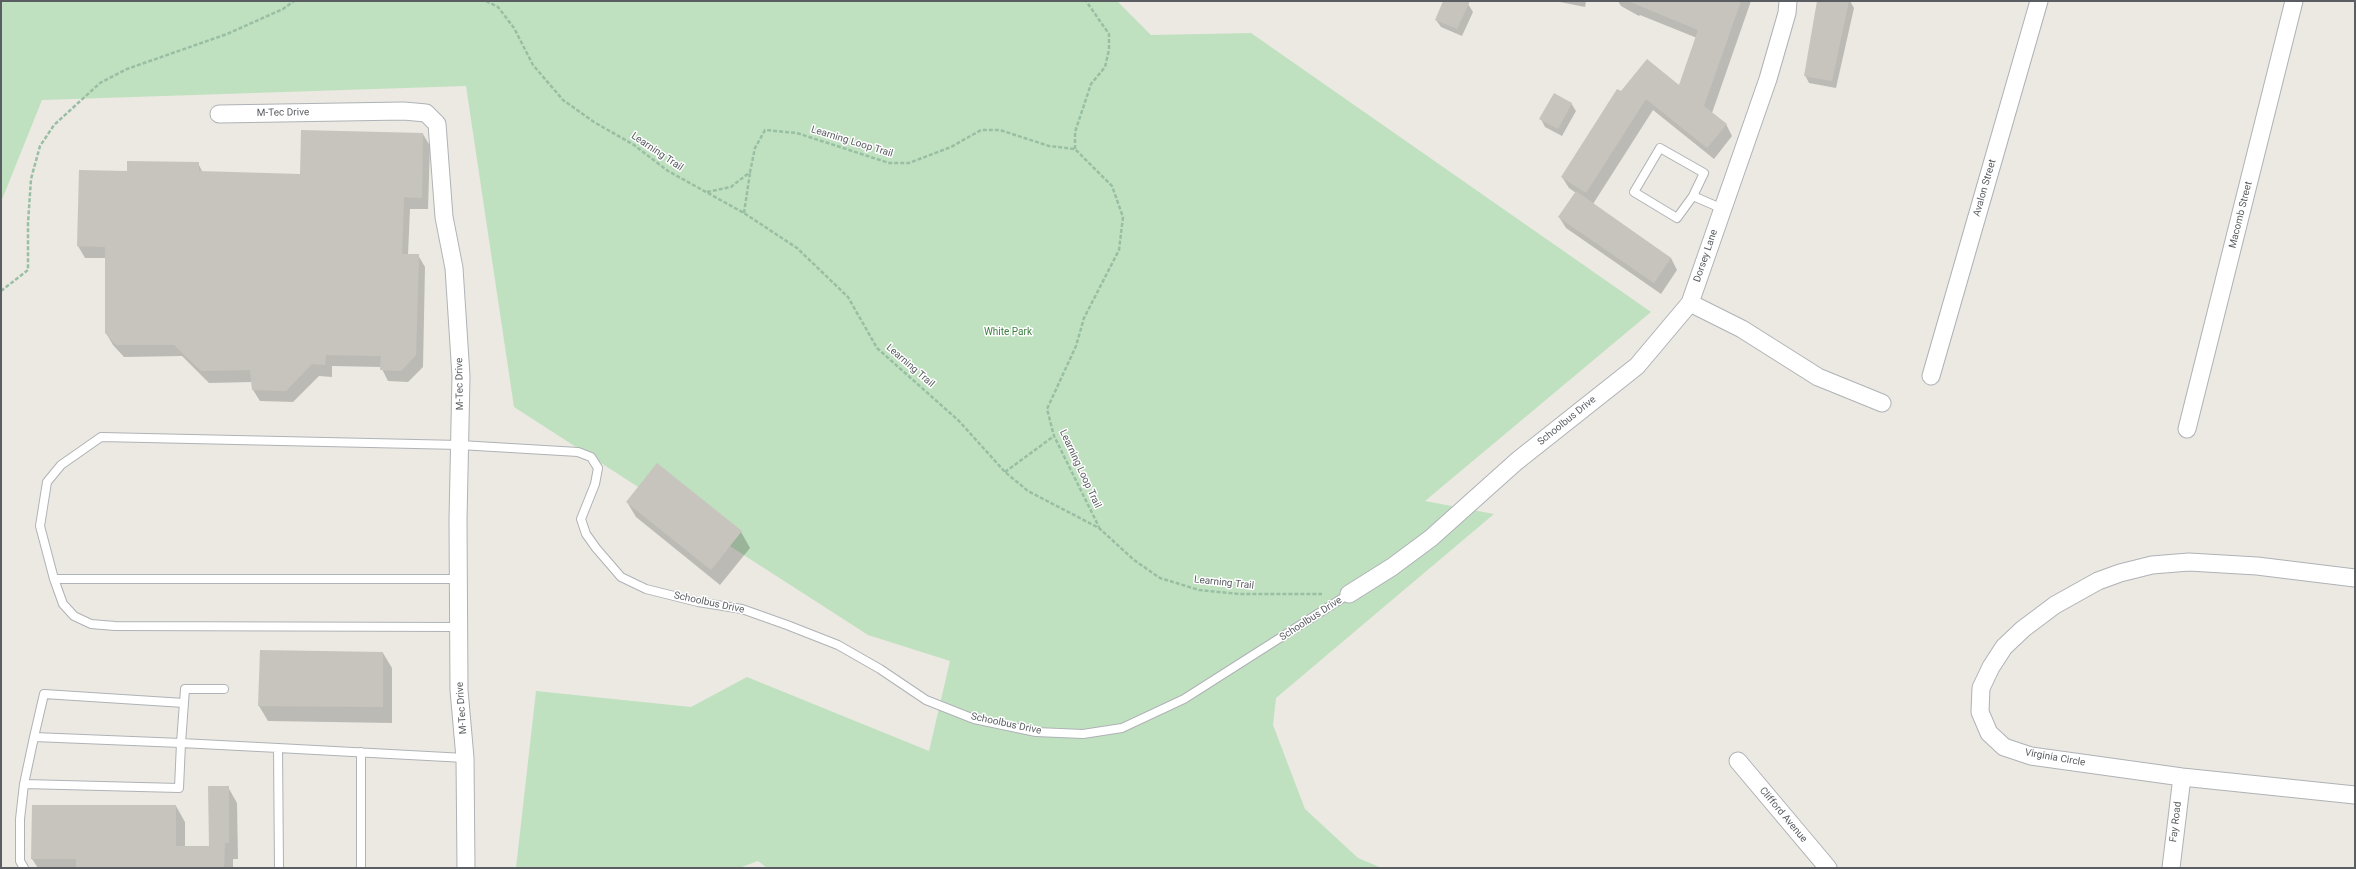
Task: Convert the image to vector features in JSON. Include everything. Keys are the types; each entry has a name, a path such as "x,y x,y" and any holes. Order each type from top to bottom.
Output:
{"street":[{"name":"Dorsey Lane","path":"1690,303 1768,79 1787,13 1788,1"},
{"name":"Avalon Street","path":"1931,376 2039,1"},
{"name":"Macomb Street","path":"2187,429 2294,1"},
{"name":"M-Tec Drive","path":"219,114 404,111 426,113 437,124 444,217 454,276 461,376 459,626 460,690 465,758 466,868"},
{"path":"1690,303 1742,329 1818,377 1882,403"},
{"name":"Schoolbus Drive","path":"1349,594 1392,567 1431,538 1517,461 1636,366 1690,303"},
{"name":"Virginia Circle","path":"2355,578 2257,566 2189,562 2152,565 2126,571 2098,581 2055,605 2018,633 2004,647 1991,667 1981,688 1980,712 1989,733 2004,747 2031,756 2182,777 2355,795"},
{"name":"Clifford Avenue","path":"1738,761 1828,868"},
{"name":"Fay Road","path":"2170,868 2182,777"}],"lane":[{"path":"1660,148 1704,173 1693,196 1677,218 1634,192 1660,148"},
{"path":"1693,196 1723,209"},
{"path":"459,626 115,626 91,624 74,616 63,604 54,579 40,526 47,482 61,465 101,437 460,445"},
{"name":"Schoolbus Drive","path":"460,445 550,449 578,452 591,457 598,468 595,484 581,519 590,539 621,578 646,589 698,602 742,609 787,625 838,646 880,669 926,700 974,719 1036,732 1083,734 1122,728 1184,699 1349,594"},
{"path":"54,579 459,579"},
{"path":"24,784 180,788 185,689 224,689"},
{"path":"24,868 20,860 20,819 24,784 44,694 184,702"},
{"path":"34,737 182,743 465,758"},
{"path":"278,748 279,868"},
{"path":"361,752 361,868"}],"path":[{"path":"1,291 28,270 28,223 31,179 40,146 54,124 100,83 127,69 227,34 283,9 294,1"},
{"name":"Learning Trail","path":"486,1 498,7 514,28 533,65 563,100 594,122 634,145 668,171 744,214 796,248 848,297 877,348 959,420 1005,472 1028,491 1099,528 1134,560 1160,578 1199,590 1239,594 1349,594"},
{"path":"1075,149 1075,132 1091,84 1105,67 1108,50 1109,34 1086,1"},
{"name":"Learning Loop Trail","path":"750,172 755,148 765,130 797,133 889,163 909,163 951,147 980,130 1000,130 1049,146 1075,149 1112,186 1123,217 1119,250 1084,318 1076,346 1047,409 1054,436 1099,528"},
{"path":"707,192 731,187 750,172"},
{"path":"744,214 750,172"},
{"path":"1005,472 1054,436"}],"green space":[{"name":"White Park","path":"1,1 1117,1 1151,35 1251,33 1651,312 1425,501 1494,514 1276,698 1273,725 1305,809 1358,858 1382,868 767,868 758,861 739,868 516,868 536,691 691,707 747,677 929,751 950,661 868,635 514,407 466,86 42,100 1,202"}],"building":[{"path":"1443,1 1470,1 1457,29 1435,20"},
{"path":"1628,1 1741,1 1704,106 1727,124 1707,148 1646,99 1586,193 1561,177 1617,89 1621,91 1647,59 1679,85 1698,30"},
{"path":"1817,1 1849,1 1832,81 1804,76"},
{"path":"1554,93 1572,103 1558,129 1539,119"},
{"path":"301,130 423,133 422,198 404,197 402,254 419,254 416,355 401,371 380,370 381,356 326,355 325,365 312,364 286,391 252,390 250,370 201,371 174,345 116,345 105,333 105,247 77,246 79,170 127,171 127,161 199,162 199,171 300,174"},
{"path":"1576,191 1671,258 1654,283 1558,217"},
{"path":"657,463 742,531 711,570 626,502"},
{"path":"260,650 383,652 383,707 258,706"},
{"path":"208,786 229,786 229,843 225,843 224,868 76,868 76,859 31,859 32,805 176,805 176,846 209,846"}]}
